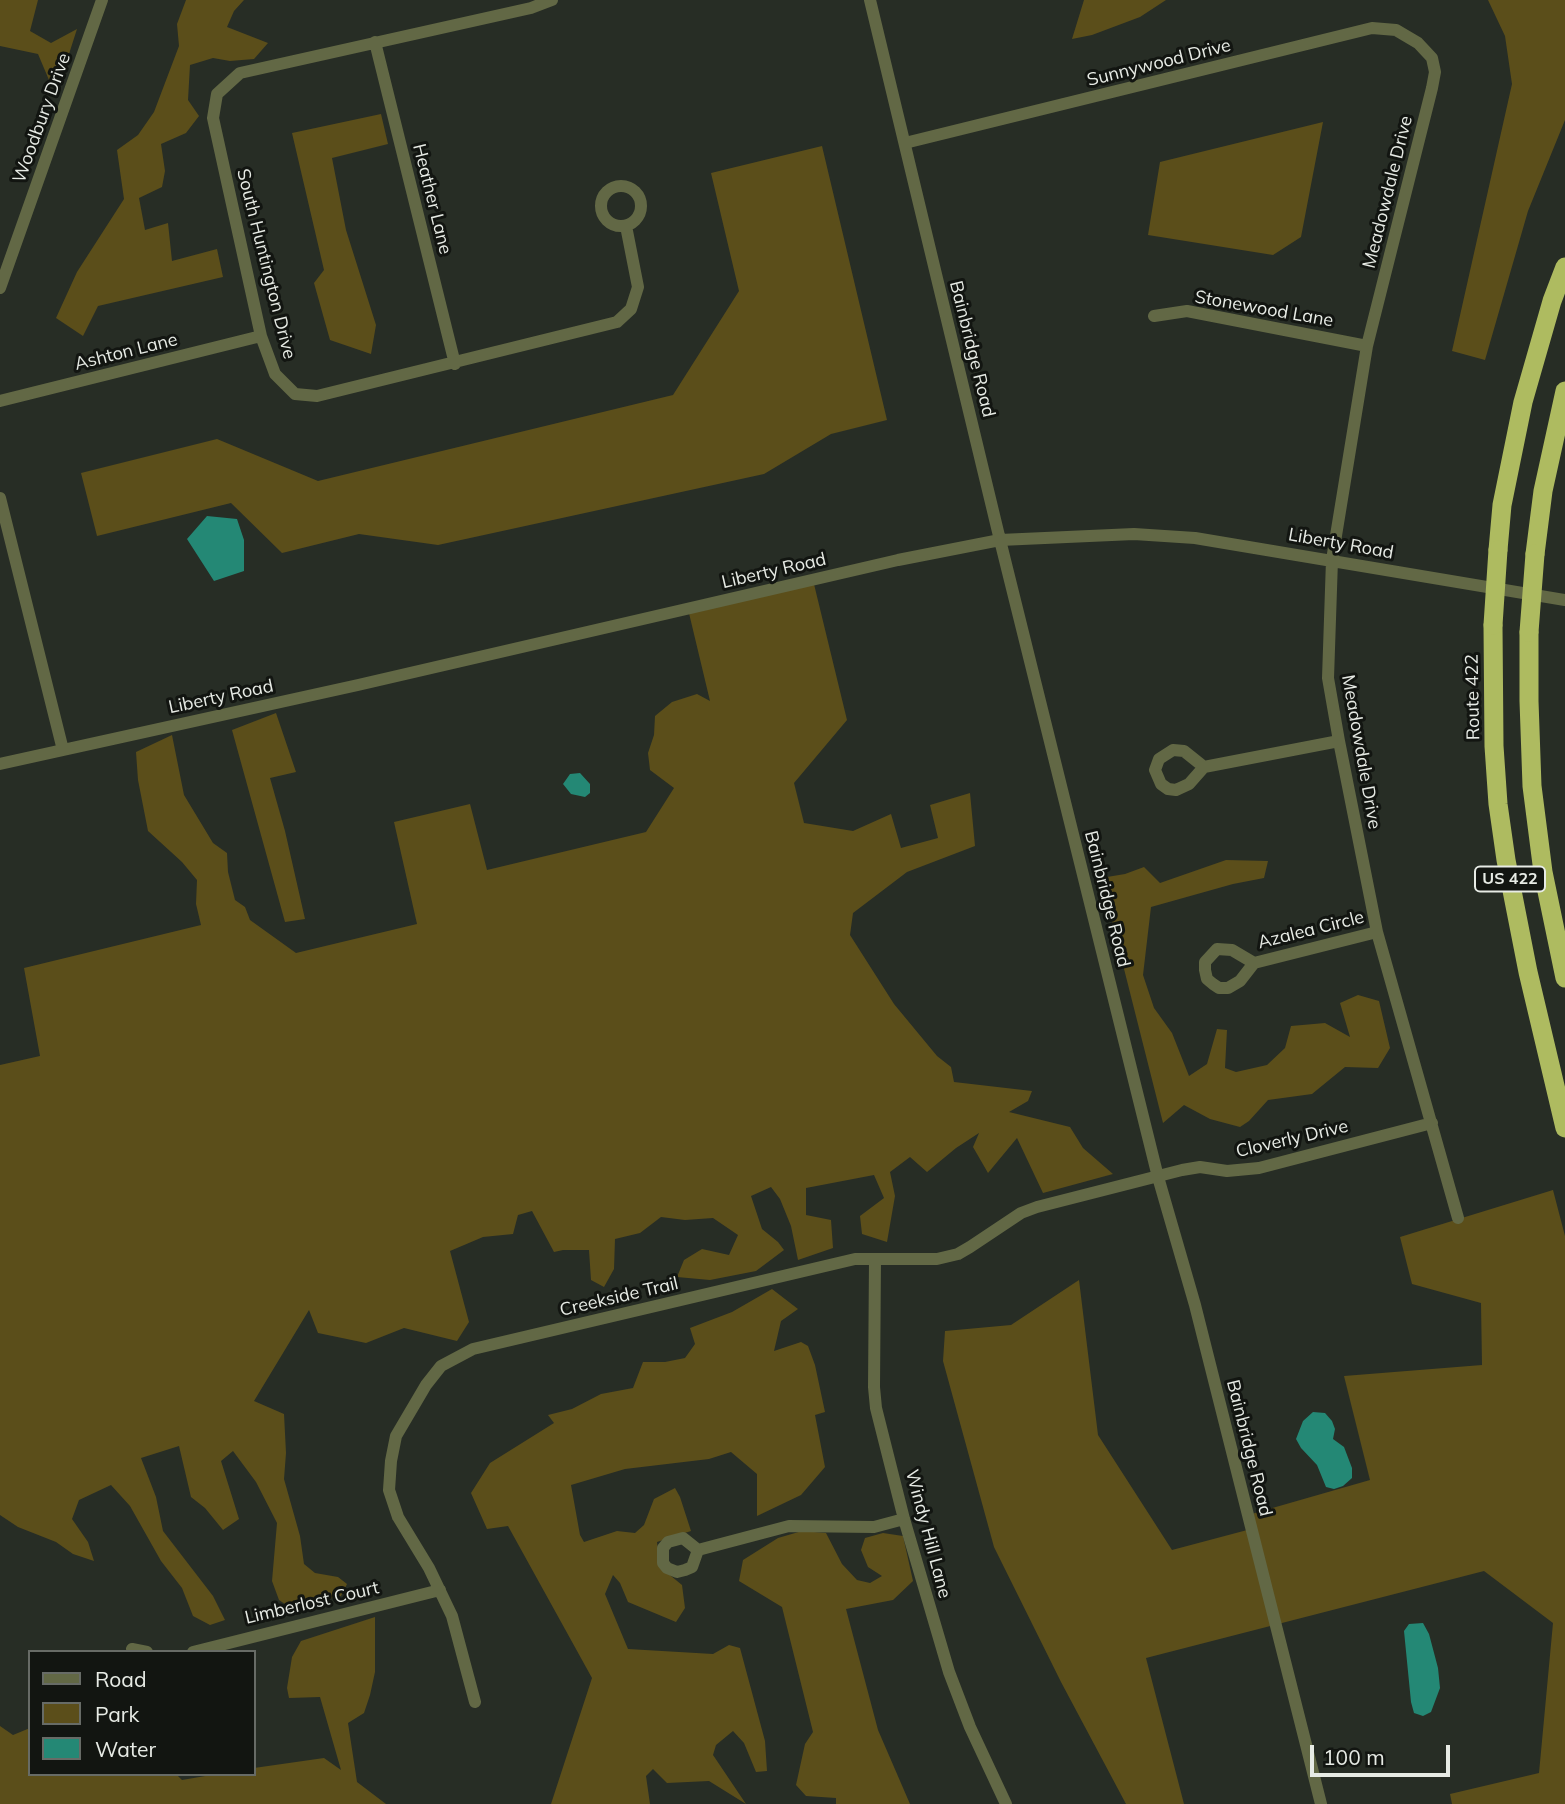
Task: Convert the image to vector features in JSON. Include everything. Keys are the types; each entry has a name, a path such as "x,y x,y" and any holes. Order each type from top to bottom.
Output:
{"highway":[{"name":"Route 422","path":"1565,267 1552,301 1523,402 1502,505 1493,625 1494,746 1506,860 1528,972 1565,1128"},
{"name":"US 422","path":"1565,391 1543,491 1529,632 1532,786 1543,872 1565,978"}],"street":[{"name":"Woodbury Drive","path":"0,288 102,0"},
{"name":"South Huntington Drive","path":"552,0 531,8 240,73 217,94 213,118 261,336 275,374 295,394 317,396 617,322 631,309 638,287 625,226"},
{"name":"Bainbridge Road","path":"870,0 1158,1177 1195,1305 1321,1804"},
{"name":"Sunnywood Drive","path":"905,144 1372,28 1396,30 1419,43"},
{"name":"Heather Lane","path":"375,43 455,364"},
{"name":"Meadowdale Drive","path":"1419,43 1432,58 1435,72 1367,346 1332,560 1328,678 1377,932 1458,1218"},
{"name":"Stonewood Lane","path":"1154,316 1187,311 1367,346"},
{"name":"Ashton Lane","path":"0,401 261,336"},
{"path":"0,498 2,517 62,750"},
{"name":"Liberty Road","path":"0,764 1000,540 1134,534 1169,536 1332,560 1565,600"},
{"path":"1204,767 1339,741"},
{"name":"Azalea Circle","path":"1254,963 1377,932"},
{"name":"Cloverly Drive","path":"1158,1177 1200,1167 1227,1171 1259,1168 1432,1123"},
{"name":"Creekside Trail","path":"475,1702 456,1628 440,1590 398,1517 389,1490 390,1461 396,1436 426,1385 442,1366 473,1349 855,1259 937,1259 958,1254 1021,1213 1158,1177"},
{"name":"Windy Hill Lane","path":"875,1260 876,1408 904,1519 949,1672 970,1727 1006,1804"},
{"path":"698,1550 789,1526 874,1527 904,1519"},
{"name":"Limberlost Court","path":"202,1650 440,1590"},
{"path":"132,1649 137,1650"}],"green space":[{"path":"0,0 38,0 30,31 51,43 77,29 60,82 49,80 38,54 0,46"},
{"path":"186,0 244,0 234,11 227,27 268,43 254,59 230,61 213,58 190,65 188,100 199,116 186,133 161,144 165,171 162,187 139,198 145,230 168,223 172,261 217,249 223,277 98,306 83,336 56,318 77,272 124,199 117,150 138,135 154,112 179,46 177,24"},
{"path":"1084,0 1166,0 1140,17 1092,35 1072,39"},
{"path":"1488,0 1565,0 1565,120 1528,211 1485,360 1452,351 1512,84 1505,36"},
{"path":"381,114 388,144 332,158 346,230 376,325 371,354 330,340 314,283 324,270 292,133"},
{"path":"1323,122 1301,237 1273,255 1148,235 1160,162"},
{"path":"822,146 887,420 831,434 764,474 438,545 359,534 282,553 231,503 97,536 81,473 217,439 318,481 673,395 739,291 711,173"},
{"path":"813,580 847,720 794,783 804,823 853,831 891,814 901,848 938,838 930,805 970,793 975,846 907,872 853,913 850,935 894,1004 937,1056 951,1067 954,1082 1032,1091 1028,1101 1009,1112 1070,1127 1083,1148 1113,1174 1043,1193 1017,1138 988,1173 973,1147 979,1133 927,1172 910,1157 890,1172 895,1196 887,1242 862,1234 860,1216 884,1198 874,1175 806,1188 806,1215 831,1220 833,1248 798,1260 791,1226 780,1199 771,1187 751,1196 762,1229 784,1250 756,1271 710,1280 677,1277 684,1260 702,1249 729,1255 738,1235 713,1218 685,1220 661,1217 640,1233 615,1239 614,1269 604,1287 591,1280 589,1250 554,1252 532,1211 518,1215 513,1234 483,1237 450,1251 469,1322 457,1341 404,1328 366,1343 318,1333 309,1310 254,1401 284,1414 284,1479 300,1536 304,1564 315,1573 338,1577 347,1584 341,1596 319,1601 308,1607 292,1609 279,1600 272,1581 277,1523 256,1482 233,1451 221,1461 239,1519 223,1530 205,1508 191,1497 179,1446 141,1458 156,1497 163,1531 213,1596 225,1620 210,1625 193,1616 182,1588 161,1561 130,1506 111,1485 79,1500 72,1519 88,1542 94,1561 73,1554 56,1542 18,1527 0,1515 0,1065 40,1056 24,968 201,925 196,904 197,880 182,862 148,831 138,780 136,752 172,735 184,795 213,843 227,853 228,872 235,900 245,907 250,920 296,953 417,924 394,822 470,804 487,870 646,832 674,788 650,770 648,753 654,735 655,716 672,702 697,694 710,701 688,609"},
{"path":"276,713 296,772 270,778 305,919 285,922 232,730"},
{"path":"1226,860 1268,861 1264,878 1151,907 1143,975 1154,1008 1172,1033 1189,1076 1207,1064 1217,1029 1227,1030 1225,1068 1236,1072 1267,1065 1285,1048 1291,1026 1325,1023 1350,1037 1340,1003 1358,995 1379,1001 1390,1048 1378,1068 1345,1067 1312,1094 1268,1100 1240,1127 1210,1119 1184,1105 1163,1123 1101,878 1144,867 1160,883"},
{"path":"1553,1190 1565,1236 1565,1804 1452,1804 1450,1794 1539,1773 1553,1623 1484,1571 1146,1658 1184,1804 1126,1804 994,1547 943,1361 945,1331 1011,1325 1079,1280 1098,1435 1172,1550 1251,1529 1248,1515 1370,1480 1344,1376 1482,1365 1481,1303 1412,1284 1400,1237"},
{"path":"772,1289 798,1309 781,1321 774,1351 801,1342 808,1346 825,1412 815,1415 825,1467 801,1495 757,1516 757,1474 731,1452 709,1459 625,1469 571,1485 580,1535 584,1542 617,1531 635,1533 644,1525 654,1499 675,1488 691,1531 657,1542 660,1567 682,1585 685,1608 676,1622 628,1602 620,1583 613,1575 605,1594 628,1649 713,1654 729,1645 740,1648 765,1741 767,1771 756,1772 744,1743 733,1731 716,1745 713,1755 746,1804 709,1781 667,1783 653,1769 646,1776 650,1804 551,1804 592,1678 508,1526 487,1529 471,1493 490,1463 554,1423 548,1415 572,1409 601,1394 633,1388 643,1362 685,1358 695,1344 690,1328 732,1312"},
{"path":"802,1531 826,1533 842,1564 857,1580 870,1583 882,1576 868,1567 861,1550 865,1538 883,1533 903,1536 913,1581 893,1600 846,1609 878,1730 910,1804 836,1804 836,1798 806,1796 796,1785 805,1744 813,1732 782,1607 739,1581 743,1560 778,1538"},
{"path":"375,1617 375,1672 370,1695 364,1713 348,1723 357,1782 386,1804 0,1804 0,1726 13,1735 28,1729 28,1776 178,1776 182,1780 205,1776 256,1776 256,1768 324,1758 341,1770 320,1697 289,1698 287,1688 292,1657 301,1641"}],"water":[{"path":"207,516 237,519 244,540 244,571 214,581 187,539"},
{"path":"580,773 590,784 590,793 585,797 571,794 563,784 570,774"},
{"path":"1313,1412 1325,1413 1335,1429 1333,1439 1344,1447 1352,1468 1352,1478 1343,1486 1334,1489 1326,1487 1317,1465 1296,1439 1303,1421"},
{"path":"1423,1623 1429,1634 1438,1668 1440,1688 1431,1712 1423,1716 1414,1713 1411,1702 1404,1631 1409,1624"}]}
